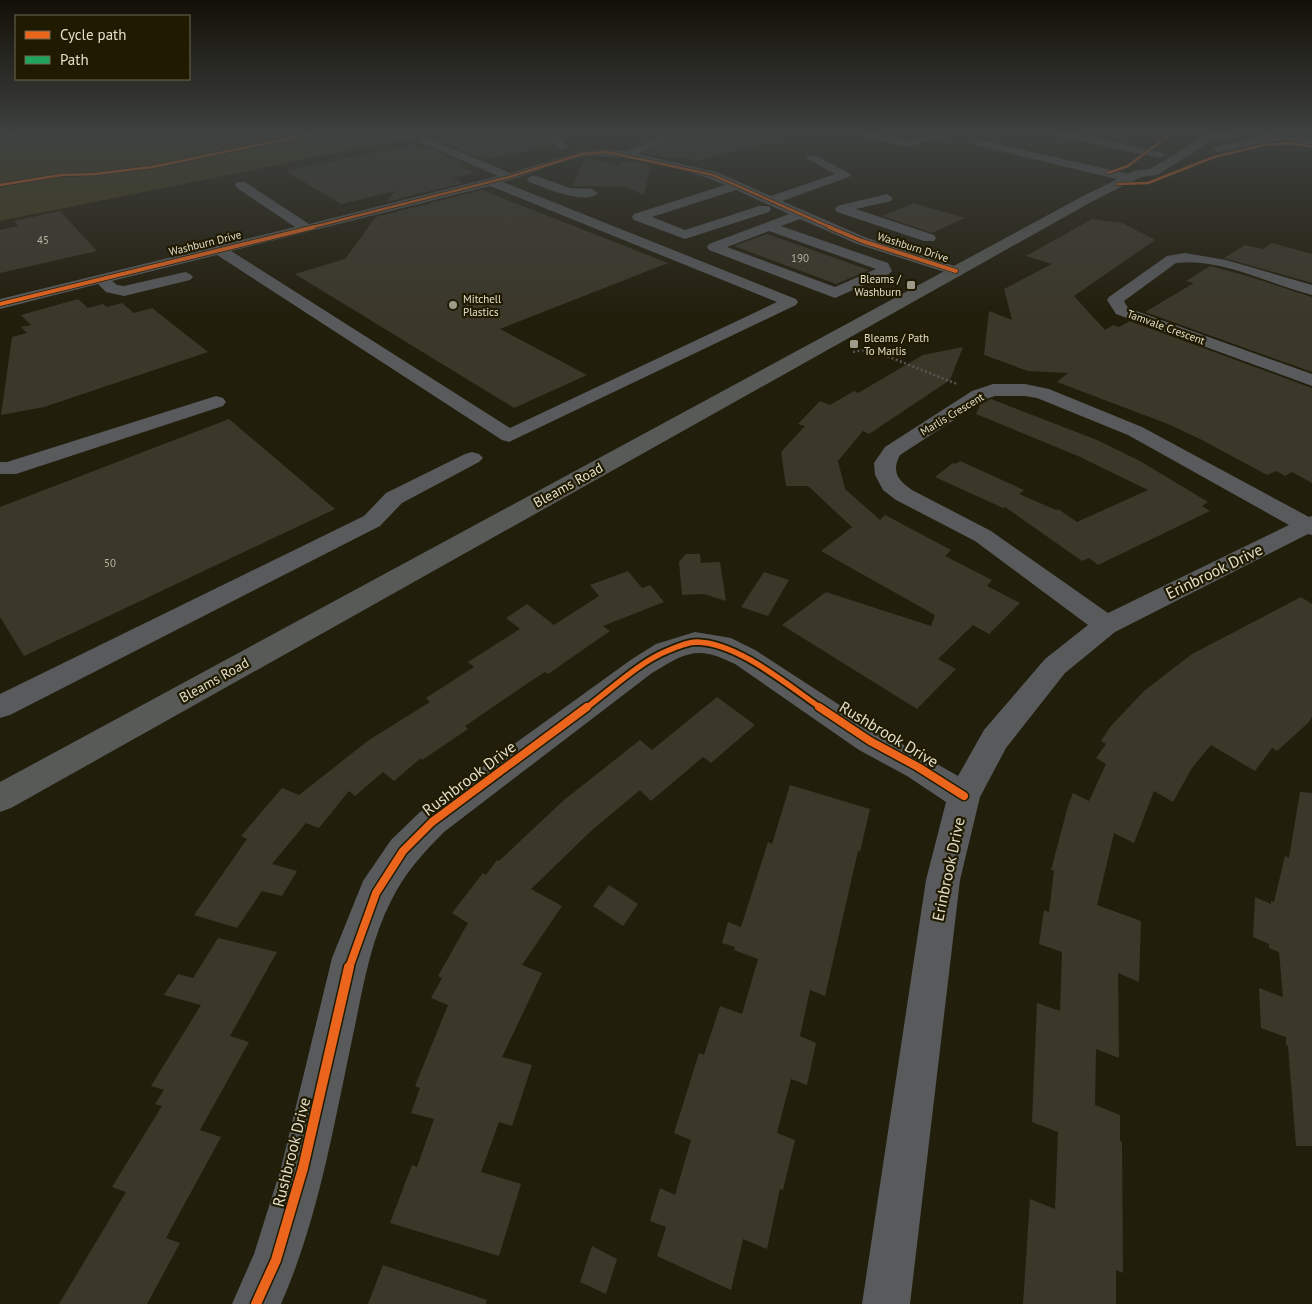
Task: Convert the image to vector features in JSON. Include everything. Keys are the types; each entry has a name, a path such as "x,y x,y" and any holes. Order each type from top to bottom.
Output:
{"main road":[{"name":"Bleams Road","path":"0,798 956,271 1101,194"}],"street":[{"path":"254,194 306,228"},
{"name":"Washburn Drive","path":"0,303 443,194"},
{"path":"219,250 231,265 509,436 790,302 521,194"},
{"path":"710,194 639,217 685,235 796,194"},
{"name":"Washburn Drive","path":"757,194 862,241 956,271"},
{"path":"768,226 883,266 884,271 835,294 714,247 768,226 887,198"},
{"path":"842,209 929,238"},
{"name":"Tamvale Crescent","path":"1312,290 1215,262 1192,258 1177,258 1172,259 1115,300 1122,311 1133,316 1312,380"},
{"path":"100,279 112,289 124,291 199,274"},
{"name":"Marlis Crescent","path":"1106,625 984,536 904,494 892,485 886,475 885,463 892,451 979,395 993,390 1025,390 1042,393 1135,431 1311,526"},
{"path":"0,468 8,469 216,402"},
{"path":"0,707 372,521 394,498 472,458"},
{"name":"Erinbrook Drive","path":"886,1304 943,880 964,796 995,739 1055,666 1106,625 1311,526"},
{"name":"Rushbrook Drive","path":"256,1304 279,1251 303,1168 351,958 376,893 403,851 432,822 642,666 666,651 696,642 721,645 745,657 870,741 918,767 964,796"}],"path":[{"path":"869,349 958,384"}],"shaded area":[{"path":"0,194 134,194 0,221"}],"building":[{"path":"324,194 383,194 341,204"},
{"path":"393,194 419,194 386,202"},
{"name":"Mitchell Plastics","path":"467,194 492,194 668,263 500,329 587,375 514,408 295,274 345,259 376,217"},
{"path":"914,203 965,218 932,233 882,216"},
{"path":"60,211 97,251 0,273 0,230 18,226 14,221"},
{"path":"1092,219 1122,223 1155,240 1074,296 1105,330 1113,325 1119,327 1130,321 1312,388 1312,483 1292,472 1285,476 1277,471 1267,475 1168,424 1057,382 1068,373 1028,371 984,355 989,311 1012,320 1004,289 1052,264 1026,256"},
{"path":"767,234 869,270 836,284 734,246"},
{"path":"1272,243 1312,254 1312,283 1224,258 1245,245 1263,249"},
{"path":"1210,266 1312,297 1312,372 1145,312 1194,283 1186,281"},
{"path":"78,299 88,308 103,304 107,307 122,303 134,313 152,308 208,352 44,407 1,415 12,337 27,333 21,327 31,325 21,315"},
{"path":"963,347 950,380 869,434 863,431 838,461 845,489 880,520 885,515 951,550 945,556 992,580 987,586 1020,603 989,634 973,625 938,659 956,669 917,709 782,625 826,592 931,626 935,615 821,551 852,527 808,486 786,486 781,452 805,426 798,424 820,401 830,405 854,391 858,393 923,355"},
{"path":"991,399 1097,440 1140,461 1208,502 1202,506 1210,511 1098,565 1089,558 1082,561 1005,507 1003,508 935,477 953,463 955,464 960,461 1024,490 1019,494 1056,510 1058,509 1077,522 1148,490 1078,456 976,414 980,405"},
{"path":"229,419 335,509 24,656 0,617 0,507"},
{"path":"686,554 700,554 701,563 720,562 726,601 704,594 682,595 679,562"},
{"path":"628,571 642,588 650,585 664,602 603,626 610,631 548,674 545,672 465,726 468,729 422,760 421,758 394,781 383,772 355,796 349,791 319,828 306,823 272,864 297,871 282,896 262,891 237,928 194,915 247,839 241,836 282,788 299,795 369,740 430,702 426,698 474,667 468,662 520,629 506,618 527,604 554,625 599,596 590,585"},
{"path":"764,572 789,580 768,616 741,607"},
{"path":"1301,597 1312,604 1312,717 1308,723 1277,751 1272,748 1255,771 1211,745 1192,768 1173,802 1154,791 1134,843 1114,833 1097,905 1141,921 1139,982 1118,973 1119,1058 1096,1049 1095,1105 1120,1115 1123,1273 1116,1270 1116,1304 1023,1304 1030,1199 1055,1209 1058,1132 1032,1122 1037,1003 1060,1011 1062,952 1039,944 1044,910 1049,912 1054,871 1051,870 1073,793 1089,801 1106,764 1096,758 1106,744 1101,741 1110,727 1144,691 1192,654"},
{"path":"717,697 755,725 711,763 703,757 651,801 640,790 591,831 531,889 562,906 522,965 542,973 502,1057 532,1065 512,1126 499,1122 481,1172 521,1184 499,1256 390,1223 412,1165 417,1167 434,1119 411,1113 420,1088 415,1086 448,1005 431,998 442,978 438,976 468,923 452,913 483,873 486,875 497,860 499,861 564,800 640,740 652,750"},
{"path":"790,785 870,809 860,852 858,851 825,996 810,990 800,1036 816,1043 807,1085 791,1079 777,1133 795,1140 783,1190 780,1189 767,1249 743,1239 731,1290 657,1256 666,1227 650,1221 660,1188 675,1195 691,1140 674,1133 699,1053 704,1055 720,1006 742,1014 758,959 734,950 735,947 722,943 728,922 741,927 768,842 772,844"},
{"path":"1300,792 1312,793 1312,1146 1296,1146 1286,1037 1261,1028 1259,988 1283,997 1279,952 1269,948 1269,944 1253,937 1255,897 1271,904 1271,901 1274,902 1285,856 1289,858"},
{"path":"609,885 638,904 623,926 593,906"},
{"path":"218,938 277,952 230,1036 249,1042 200,1130 221,1137 166,1238 180,1243 147,1304 59,1304 126,1192 112,1187 162,1106 155,1104 164,1090 151,1086 201,1005 164,995 178,974 193,978"},
{"path":"592,1246 617,1259 606,1294 580,1282"},
{"path":"383,1265 487,1300 486,1304 368,1304"}],"cycle path":[{"path":"0,304 447,194"},
{"path":"756,194 862,241 956,271"},
{"path":"256,1304 276,1260 303,1168 351,958 376,893 403,851 432,822 642,666 666,651 695,642 721,645 745,657 870,741 918,767 964,796"}],"place":[{"name":"Bleams / Washburn","path":"911,285"},
{"name":"Mitchell Plastics","path":"453,305"},
{"name":"Bleams / Path To Marlis","path":"854,344"}]}
